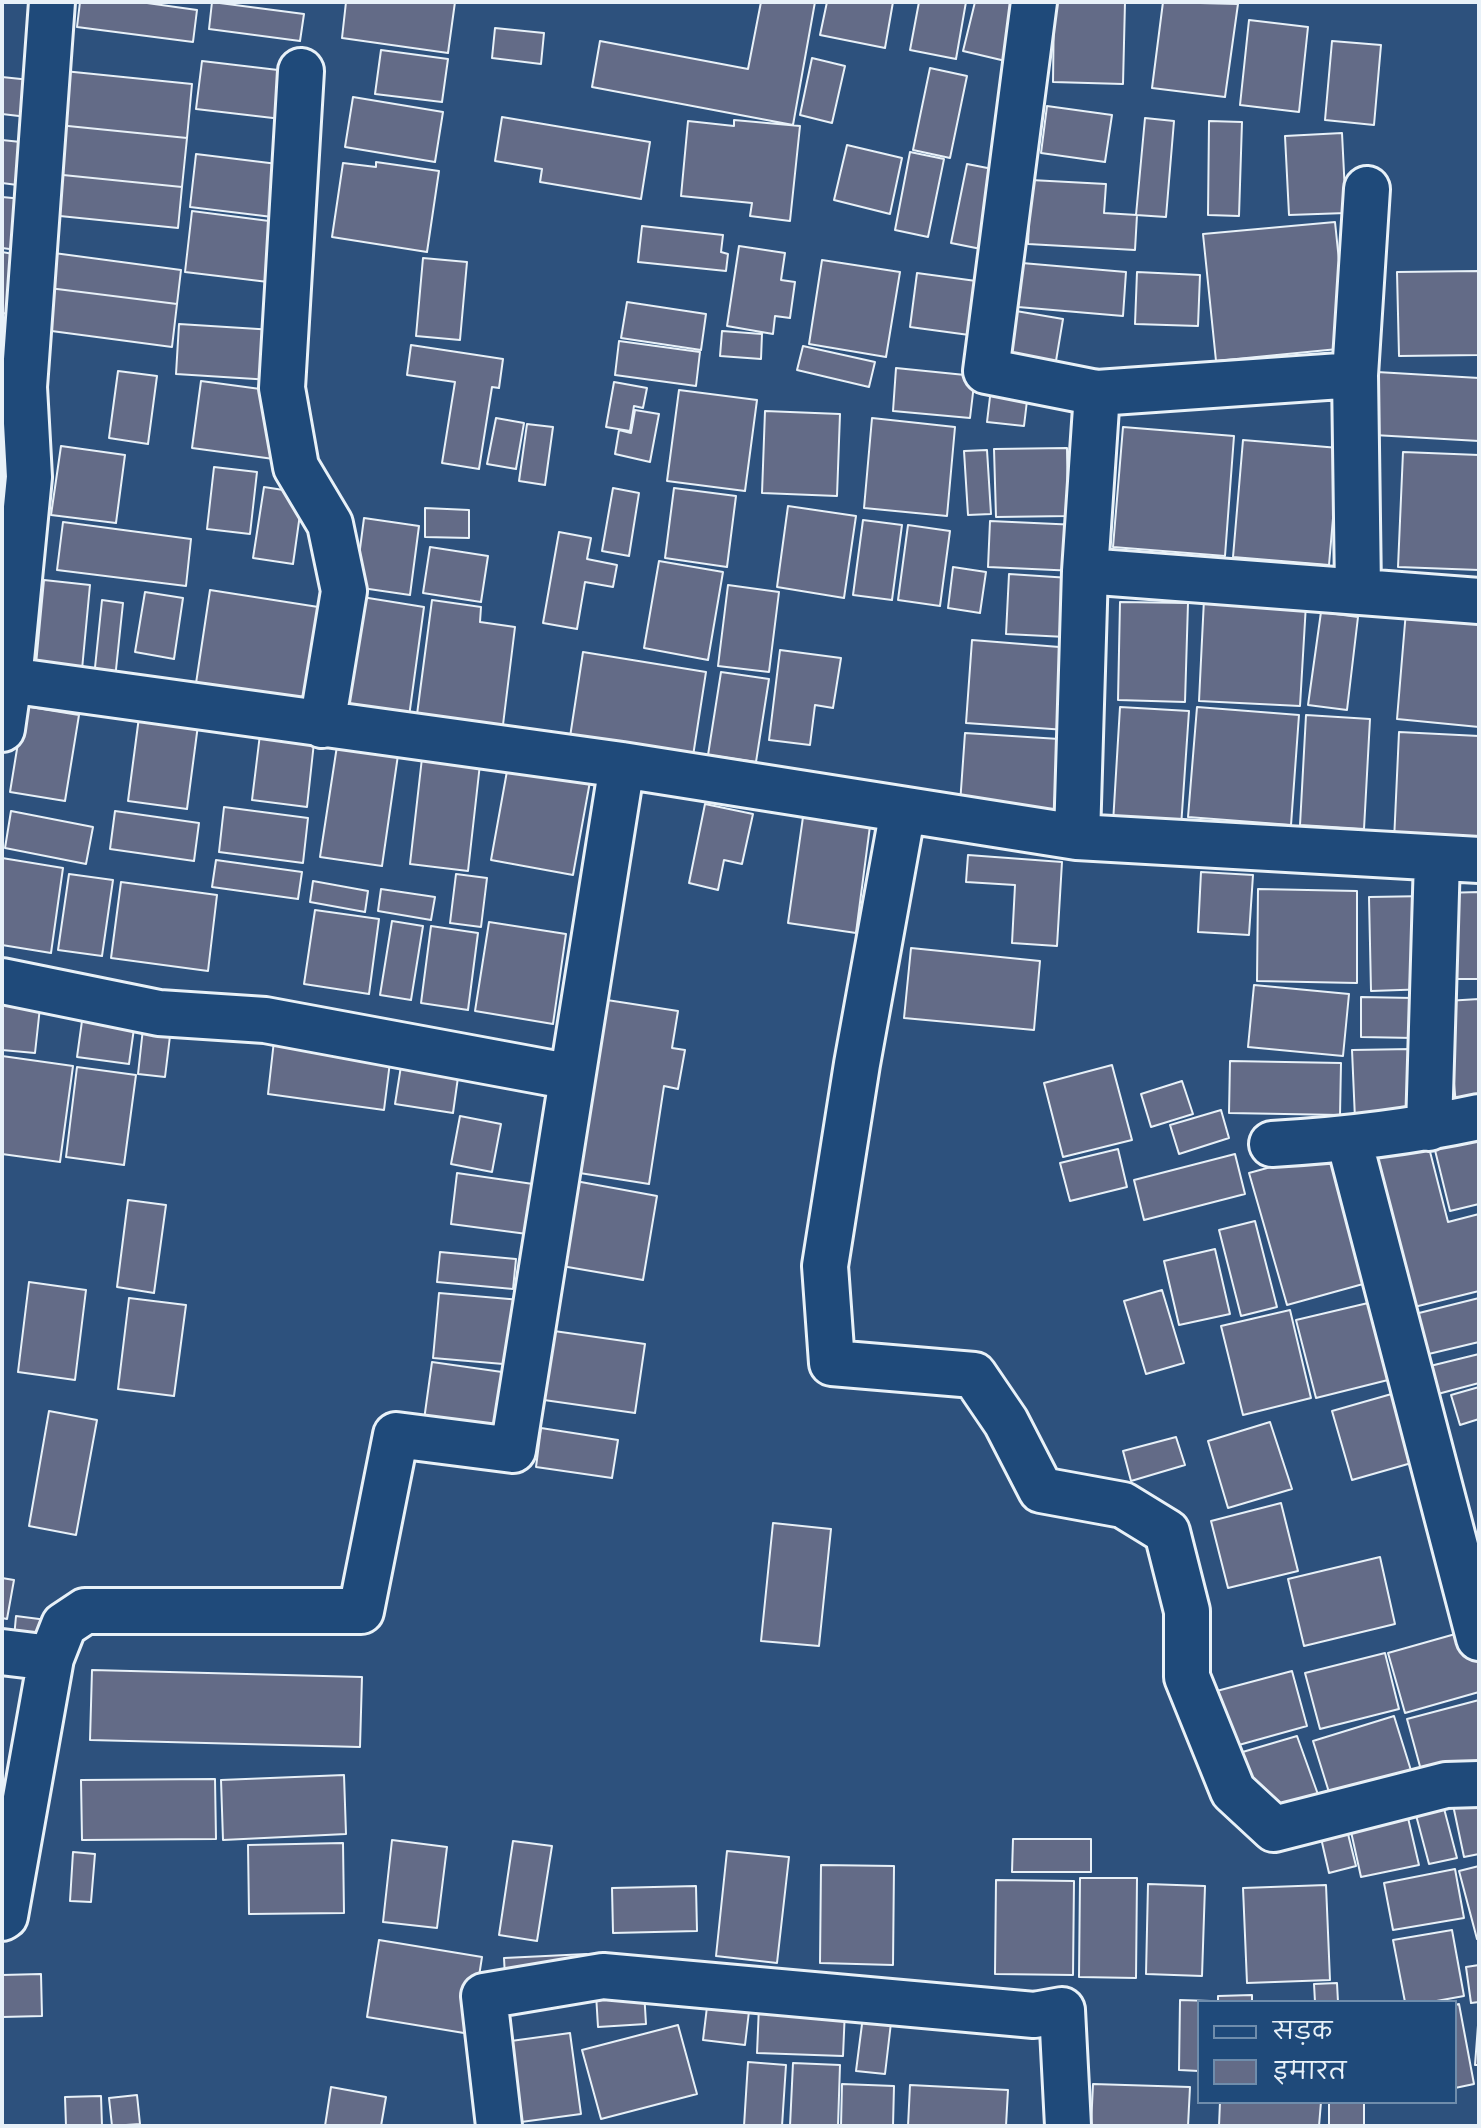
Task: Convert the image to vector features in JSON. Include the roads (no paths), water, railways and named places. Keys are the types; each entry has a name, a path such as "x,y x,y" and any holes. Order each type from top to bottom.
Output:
{"street":[{"path":"2,729 29,477 24,387 52,2"},
{"path":"1034,2 986,371 1097,393 1355,375"},
{"path":"301,71 282,388 296,467 330,524 344,591 322,725"},
{"path":"1358,590 1355,375 1367,189"},
{"path":"1077,837 1085,571 1097,393"},
{"path":"1085,571 1479,601"},
{"path":"6,680 622,765 1077,837 1458,860 1429,1128"},
{"path":"2,1918 5,1916 51,1658 64,1625 85,1611 361,1611 396,1435 513,1450 622,765"},
{"path":"903,810 857,1064 825,1266 832,1363 974,1375 1006,1422 1041,1490 1123,1505 1167,1532 1187,1611 1187,1677 1233,1791 1274,1829 1446,1785 1479,1784"},
{"path":"2,981 159,1013 265,1020 572,1077"},
{"path":"1272,1144 1349,1140 1479,1117"},
{"path":"1349,1140 1479,1638"},
{"path":"2,1652 51,1658"},
{"path":"499,2126 484,1996 603,1976 1034,2015 1062,2010 1068,2126"}]}
